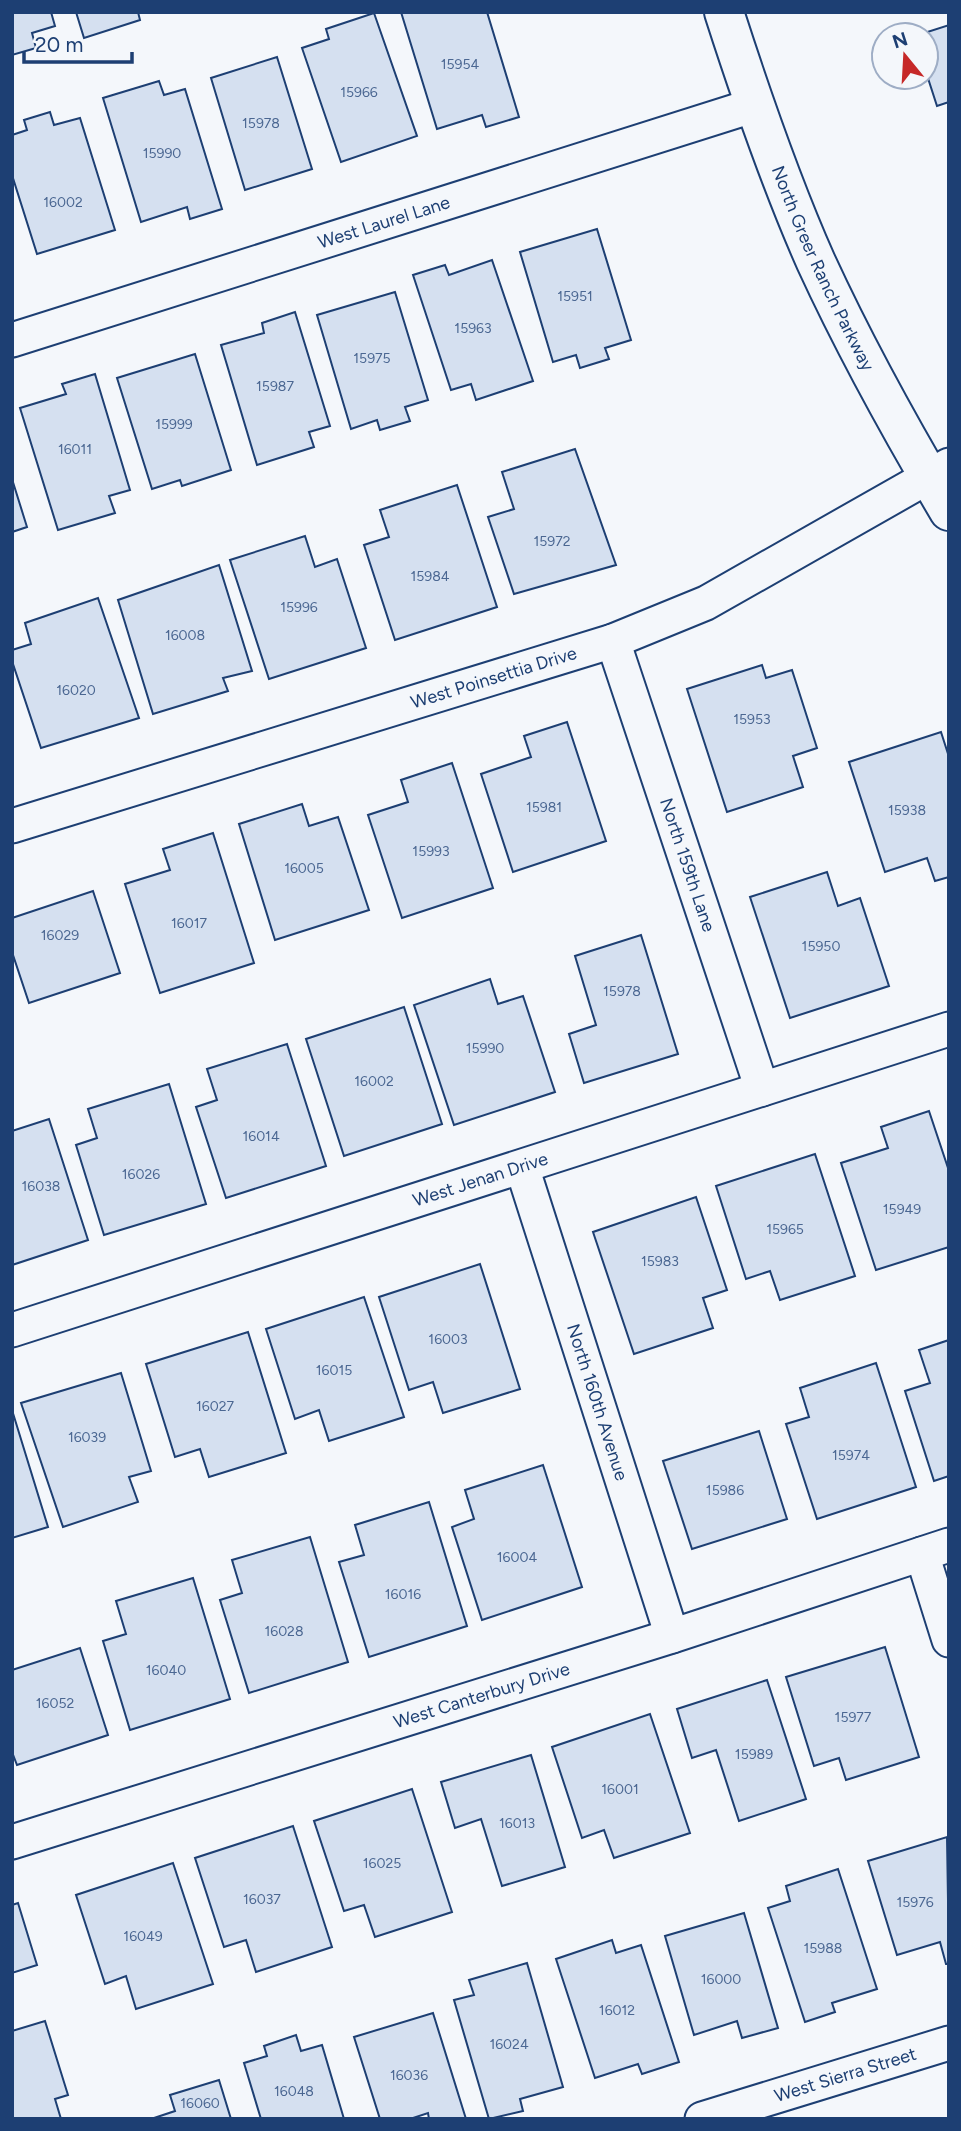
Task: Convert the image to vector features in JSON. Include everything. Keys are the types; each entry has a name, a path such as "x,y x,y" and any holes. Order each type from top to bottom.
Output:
{"street":[{"name":"North Greer Ranch Parkway","path":"724,12 755,105 817,262 881,392 939,471 949,511"},
{"name":"West Laurel Lane","path":"12,340 755,105"},
{"name":"West Poinsettia Drive","path":"12,827 613,641 706,603 939,471"},
{"name":"North 159th Lane","path":"613,641 762,1089"},
{"name":"West Jenan Drive","path":"12,1330 949,1029"},
{"name":"North 160th Avenue","path":"522,1167 672,1636"},
{"name":"West Canterbury Drive","path":"12,1842 672,1636 936,1550"},
{"path":"936,1550 949,1640"},
{"name":"West Sierra Street","path":"702,2119 949,2043"}],"building":[{"path":"12,12 51,12 55,26 32,33 36,48 12,55"},
{"path":"76,12 138,12 140,20 84,38"},
{"path":"401,12 487,12 519,117 486,127 482,115 437,129"},
{"path":"374,13 417,136 341,162 302,48 329,39 326,29"},
{"path":"949,25 949,102 937,106 932,91 940,91 940,28"},
{"path":"277,57 312,169 245,190 211,78"},
{"path":"159,81 164,95 185,89 222,209 190,219 187,207 141,222 103,98"},
{"path":"50,112 54,125 80,118 115,230 37,254 12,175 12,135 27,130 24,120"},
{"path":"597,229 631,340 605,348 609,359 580,368 576,355 553,362 520,252"},
{"path":"492,260 533,381 476,400 471,384 451,390 413,275 445,265 449,275"},
{"path":"395,292 428,400 405,407 410,421 380,430 377,420 351,429 317,315"},
{"path":"295,312 330,426 309,432 314,447 257,465 221,345 264,333 262,323"},
{"path":"195,354 231,470 182,486 180,480 152,489 117,378"},
{"path":"95,374 130,490 109,496 115,513 58,530 20,408 66,394 62,384"},
{"path":"575,449 616,565 514,594 488,517 514,509 502,472"},
{"path":"12,479 27,527 12,532"},
{"path":"457,485 497,607 395,640 364,545 389,537 380,510"},
{"path":"305,536 315,567 337,559 366,648 269,679 230,560"},
{"path":"219,565 252,671 223,678 228,691 153,714 118,600"},
{"path":"98,598 139,718 41,748 12,661 12,650 31,644 25,623"},
{"path":"762,665 766,678 792,670 817,748 793,756 803,787 727,812 687,689"},
{"path":"567,722 606,841 513,872 481,774 531,757 524,736"},
{"path":"941,732 949,757 949,877 935,881 927,858 885,872 849,762"},
{"path":"452,763 493,888 402,918 368,815 408,802 401,780"},
{"path":"302,804 309,826 338,817 369,910 275,940 239,824"},
{"path":"213,833 254,963 160,993 125,884 170,870 163,849"},
{"path":"827,872 838,906 860,898 889,986 790,1018 750,897"},
{"path":"93,891 120,973 29,1003 12,952 12,918"},
{"path":"641,935 678,1054 584,1083 569,1034 596,1025 575,956"},
{"path":"490,979 498,1004 523,996 555,1092 454,1125 414,1005"},
{"path":"404,1007 442,1124 344,1156 306,1039"},
{"path":"287,1044 326,1166 226,1198 196,1107 217,1100 207,1069"},
{"path":"169,1084 206,1204 104,1235 76,1145 97,1138 88,1109"},
{"path":"929,1111 949,1171 949,1247 876,1270 841,1163 888,1148 881,1127"},
{"path":"49,1119 88,1240 12,1265 12,1131"},
{"path":"815,1154 855,1276 780,1300 770,1271 746,1279 716,1186"},
{"path":"696,1197 727,1290 703,1298 713,1328 634,1354 593,1232"},
{"path":"480,1264 520,1389 443,1413 433,1382 409,1390 379,1297"},
{"path":"364,1297 404,1417 329,1441 319,1410 295,1419 266,1329"},
{"path":"248,1332 286,1453 209,1477 200,1449 175,1457 146,1364"},
{"path":"949,1340 949,1476 934,1481 905,1391 930,1383 919,1350"},
{"path":"876,1363 916,1487 817,1519 786,1424 809,1417 800,1388"},
{"path":"121,1373 151,1471 129,1477 138,1502 63,1527 21,1403"},
{"path":"12,1410 48,1527 12,1538"},
{"path":"759,1431 787,1519 692,1549 663,1461"},
{"path":"543,1465 582,1587 482,1620 452,1527 474,1519 465,1490"},
{"path":"429,1502 467,1626 369,1657 339,1562 364,1555 355,1525"},
{"path":"310,1537 348,1662 249,1693 220,1600 242,1593 232,1560"},
{"path":"193,1578 230,1699 130,1730 103,1641 126,1634 116,1601"},
{"path":"885,1647 919,1757 846,1780 839,1758 814,1766 786,1677"},
{"path":"80,1648 108,1735 17,1765 12,1752 12,1670"},
{"path":"767,1680 806,1799 739,1821 716,1750 692,1758 677,1709"},
{"path":"650,1714 690,1833 614,1858 604,1830 582,1838 552,1747"},
{"path":"531,1755 565,1867 502,1886 481,1819 455,1828 441,1782"},
{"path":"412,1789 452,1912 375,1937 364,1905 344,1911 314,1821"},
{"path":"293,1826 332,1947 256,1972 246,1940 224,1947 195,1858"},
{"path":"947,1837 949,1964 946,1964 940,1942 897,1955 868,1861"},
{"path":"173,1863 213,1984 136,2009 126,1976 105,1984 76,1895"},
{"path":"838,1869 877,1989 832,2003 835,2012 805,2022 768,1908 790,1901 786,1886"},
{"path":"18,1903 37,1965 12,1973 12,1905"},
{"path":"744,1913 778,2028 742,2038 737,2021 694,2035 665,1936"},
{"path":"612,1940 616,1953 641,1945 679,2062 642,2074 638,2064 595,2078 556,1959"},
{"path":"527,1963 563,2087 520,2099 523,2111 489,2119 454,2000 474,1995 469,1980"},
{"path":"433,2013 466,2119 429,2119 428,2113 410,2119 380,2119 354,2037"},
{"path":"45,2021 68,2095 55,2099 61,2119 12,2119 12,2031"},
{"path":"296,2035 301,2051 322,2045 344,2119 261,2119 244,2063 267,2056 264,2046"},
{"path":"219,2080 231,2119 151,2119 175,2111 170,2095"}]}
